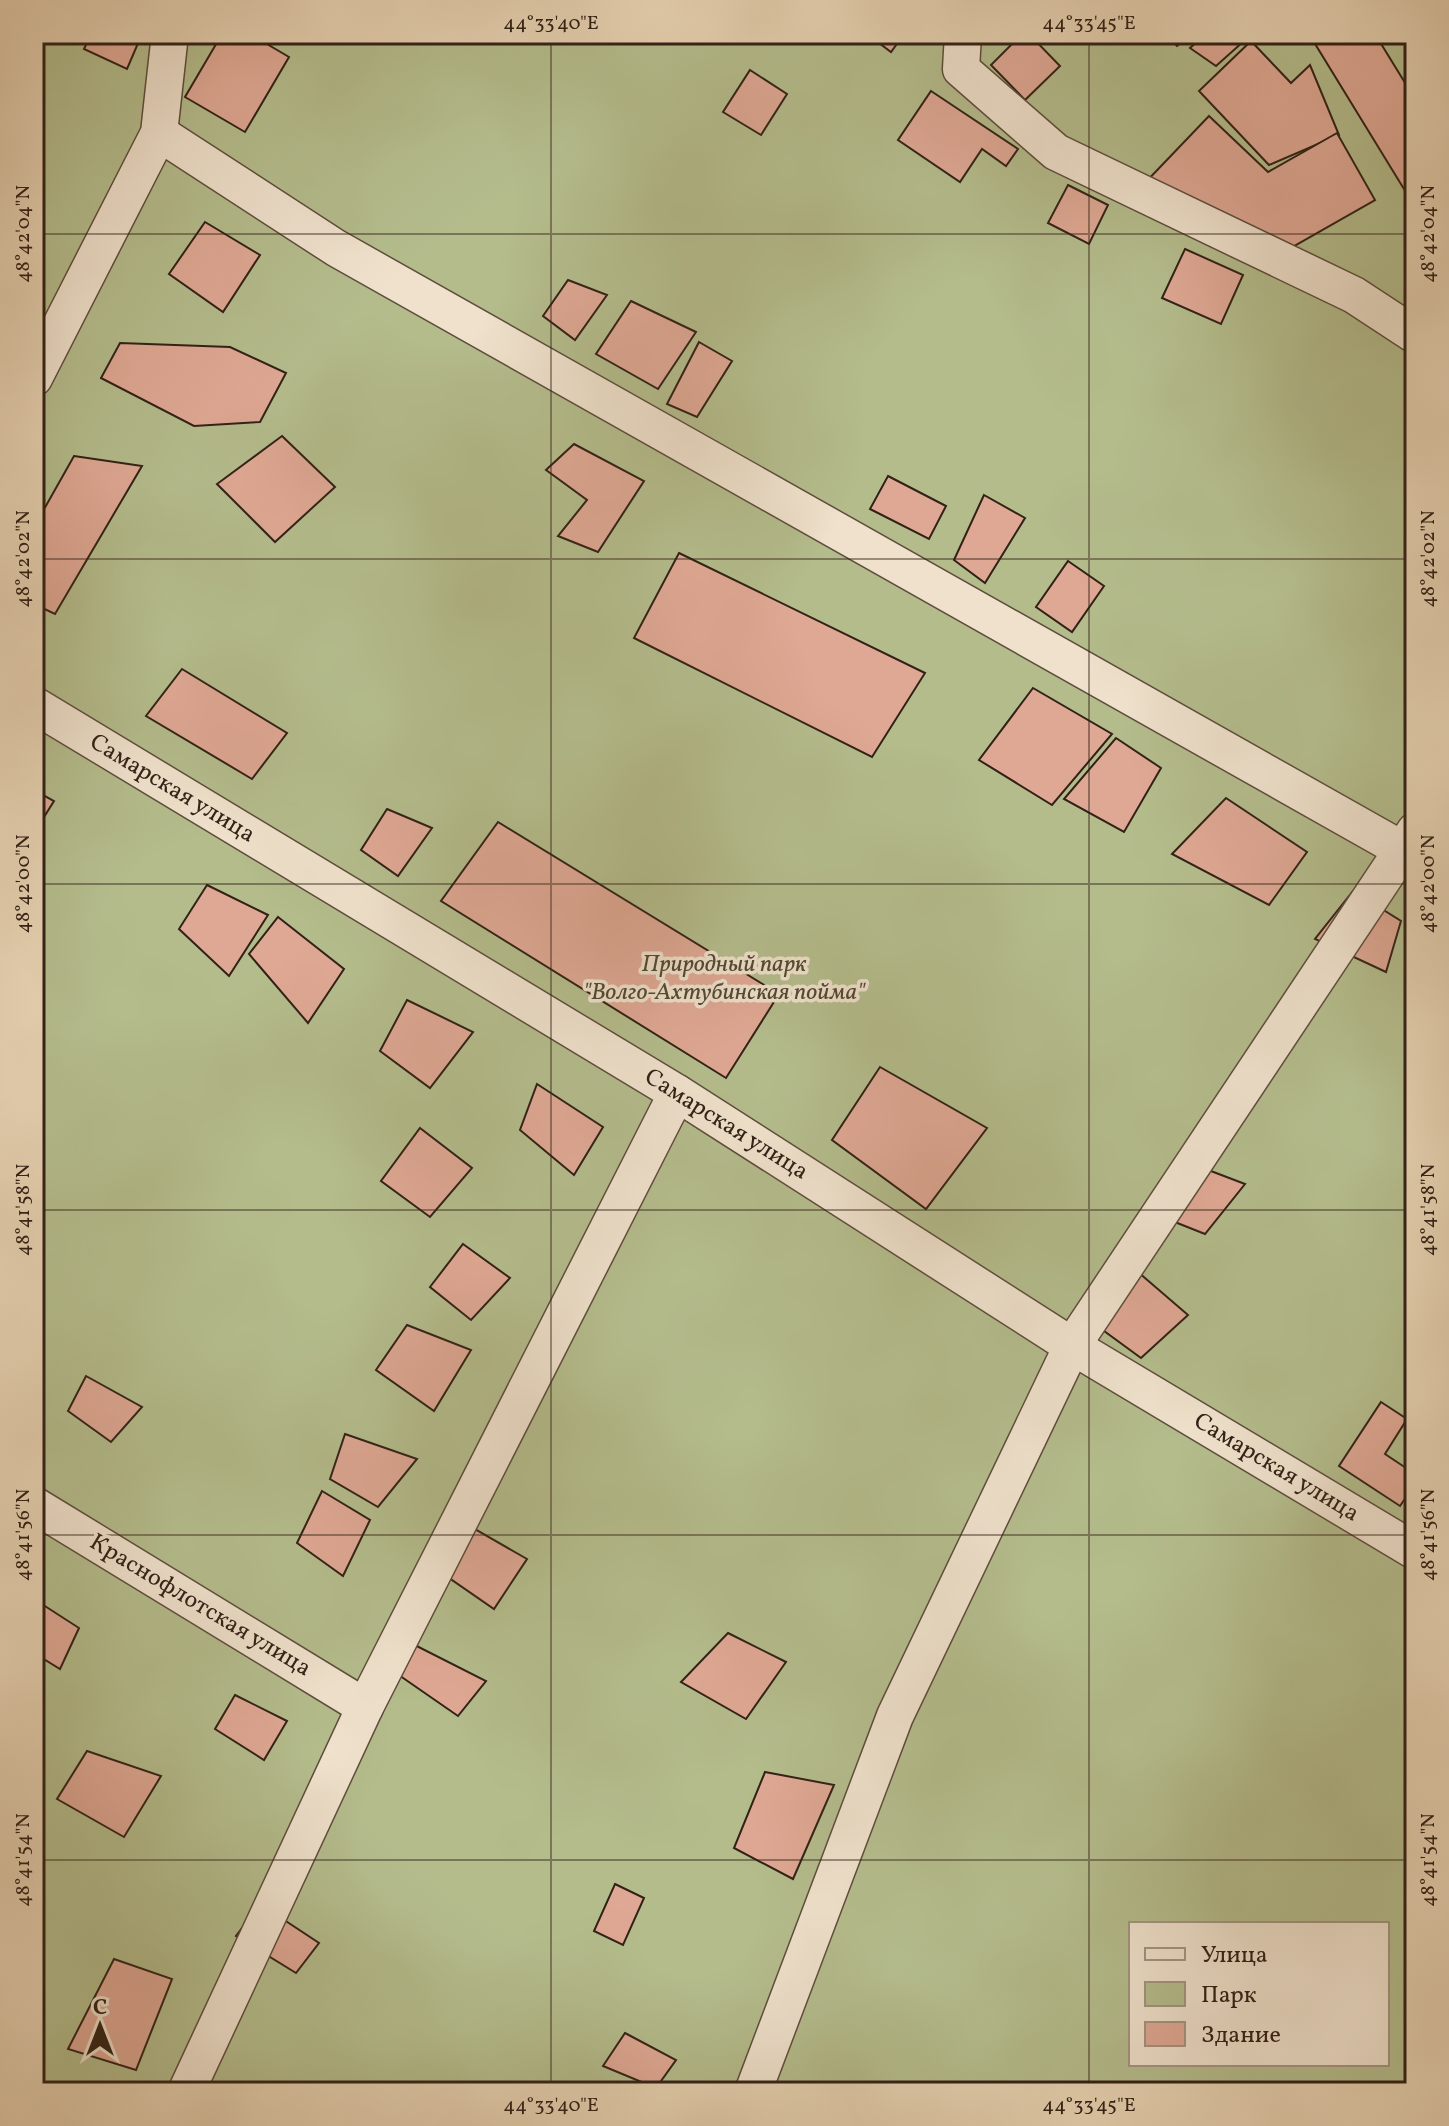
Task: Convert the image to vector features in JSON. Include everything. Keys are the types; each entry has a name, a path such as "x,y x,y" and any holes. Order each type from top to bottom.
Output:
{"street":[{"path":"34,378 159,133 170,34"},
{"path":"963,34 961,69 1056,152 1354,295 1415,335"},
{"path":"159,133 336,248 1408,840 1072,1346 895,1716 753,2092"},
{"name":"Самарская улица","path":"34,705 677,1093 1072,1346 1415,1551"},
{"path":"186,2092 365,1707 677,1093"},
{"name":"Краснофлотская улица","path":"34,1505 365,1707"}],"green space":[{"name":"Природный парк \"Волго-Ахтубинская пойма\"","path":"34,34 1415,34 1415,2092 34,2092"}],"building":[{"path":"91,34 142,34 127,69 84,49"},
{"path":"222,34 250,34 289,57 245,132 185,97"},
{"path":"867,34 904,34 891,52"},
{"path":"1022,34 1029,34 1060,66 1025,100 991,65"},
{"path":"1165,34 1193,34 1177,46"},
{"path":"1206,34 1237,34 1244,41 1216,66 1190,48"},
{"path":"1309,34 1375,34 1415,99 1415,207"},
{"path":"1251,41 1291,83 1310,65 1339,135 1269,165 1199,91"},
{"path":"750,70 787,94 761,135 723,112"},
{"path":"931,91 1018,149 1006,166 982,149 960,182 898,140"},
{"path":"1209,116 1268,172 1337,133 1375,200 1280,254 1141,187"},
{"path":"1068,185 1108,205 1089,244 1048,223"},
{"path":"205,222 260,255 223,312 169,274"},
{"path":"1185,249 1243,275 1221,324 1162,298"},
{"path":"568,280 607,295 575,340 543,316"},
{"path":"631,301 696,332 658,389 596,354"},
{"path":"699,342 732,361 697,417 667,404"},
{"path":"120,343 230,347 286,373 260,422 194,426 101,378"},
{"path":"282,436 335,487 275,542 217,484"},
{"path":"574,444 644,481 598,552 558,536 587,500 546,470"},
{"path":"74,456 142,466 55,614 34,604 34,527"},
{"path":"888,476 946,506 929,539 870,509"},
{"path":"984,495 1025,518 985,583 954,560"},
{"path":"679,553 925,673 872,757 634,638"},
{"path":"1068,561 1104,586 1072,632 1036,607"},
{"path":"182,669 287,733 252,779 146,716"},
{"path":"1033,688 1112,734 1052,805 979,760"},
{"path":"1116,738 1161,768 1124,832 1064,799"},
{"path":"34,790 54,801 34,833"},
{"path":"1226,798 1307,852 1269,905 1172,854"},
{"path":"387,809 432,828 398,876 361,850"},
{"path":"498,822 779,994 726,1078 441,901"},
{"path":"207,885 268,915 229,976 179,929"},
{"path":"1353,891 1401,921 1386,972 1315,939"},
{"path":"278,917 344,969 308,1023 249,954"},
{"path":"407,1000 473,1032 430,1088 380,1051"},
{"path":"880,1067 987,1128 926,1209 832,1140"},
{"path":"537,1084 603,1127 574,1175 520,1130"},
{"path":"420,1128 472,1168 430,1217 381,1181"},
{"path":"1182,1160 1245,1184 1205,1234 1142,1209"},
{"path":"463,1244 510,1278 471,1320 430,1287"},
{"path":"1138,1272 1188,1315 1141,1358 1100,1328"},
{"path":"407,1325 471,1350 434,1411 376,1370"},
{"path":"86,1376 142,1407 111,1442 68,1411"},
{"path":"1381,1402 1407,1419 1385,1454 1415,1474 1415,1484 1400,1506 1339,1466"},
{"path":"345,1434 417,1459 378,1507 330,1479"},
{"path":"322,1491 370,1520 343,1576 297,1543"},
{"path":"447,1513 527,1559 494,1609 429,1564"},
{"path":"34,1599 79,1628 60,1669 34,1653"},
{"path":"728,1633 786,1662 746,1719 681,1682"},
{"path":"393,1634 486,1681 458,1716 380,1662"},
{"path":"235,1695 287,1721 264,1760 215,1729"},
{"path":"87,1751 161,1776 124,1837 57,1799"},
{"path":"765,1772 834,1785 793,1879 734,1848"},
{"path":"615,1884 644,1898 623,1945 594,1931"},
{"path":"260,1904 319,1943 296,1973 236,1936"},
{"path":"114,1959 172,1979 136,2070 68,2049"},
{"path":"625,2033 676,2060 656,2088 603,2066"}]}
